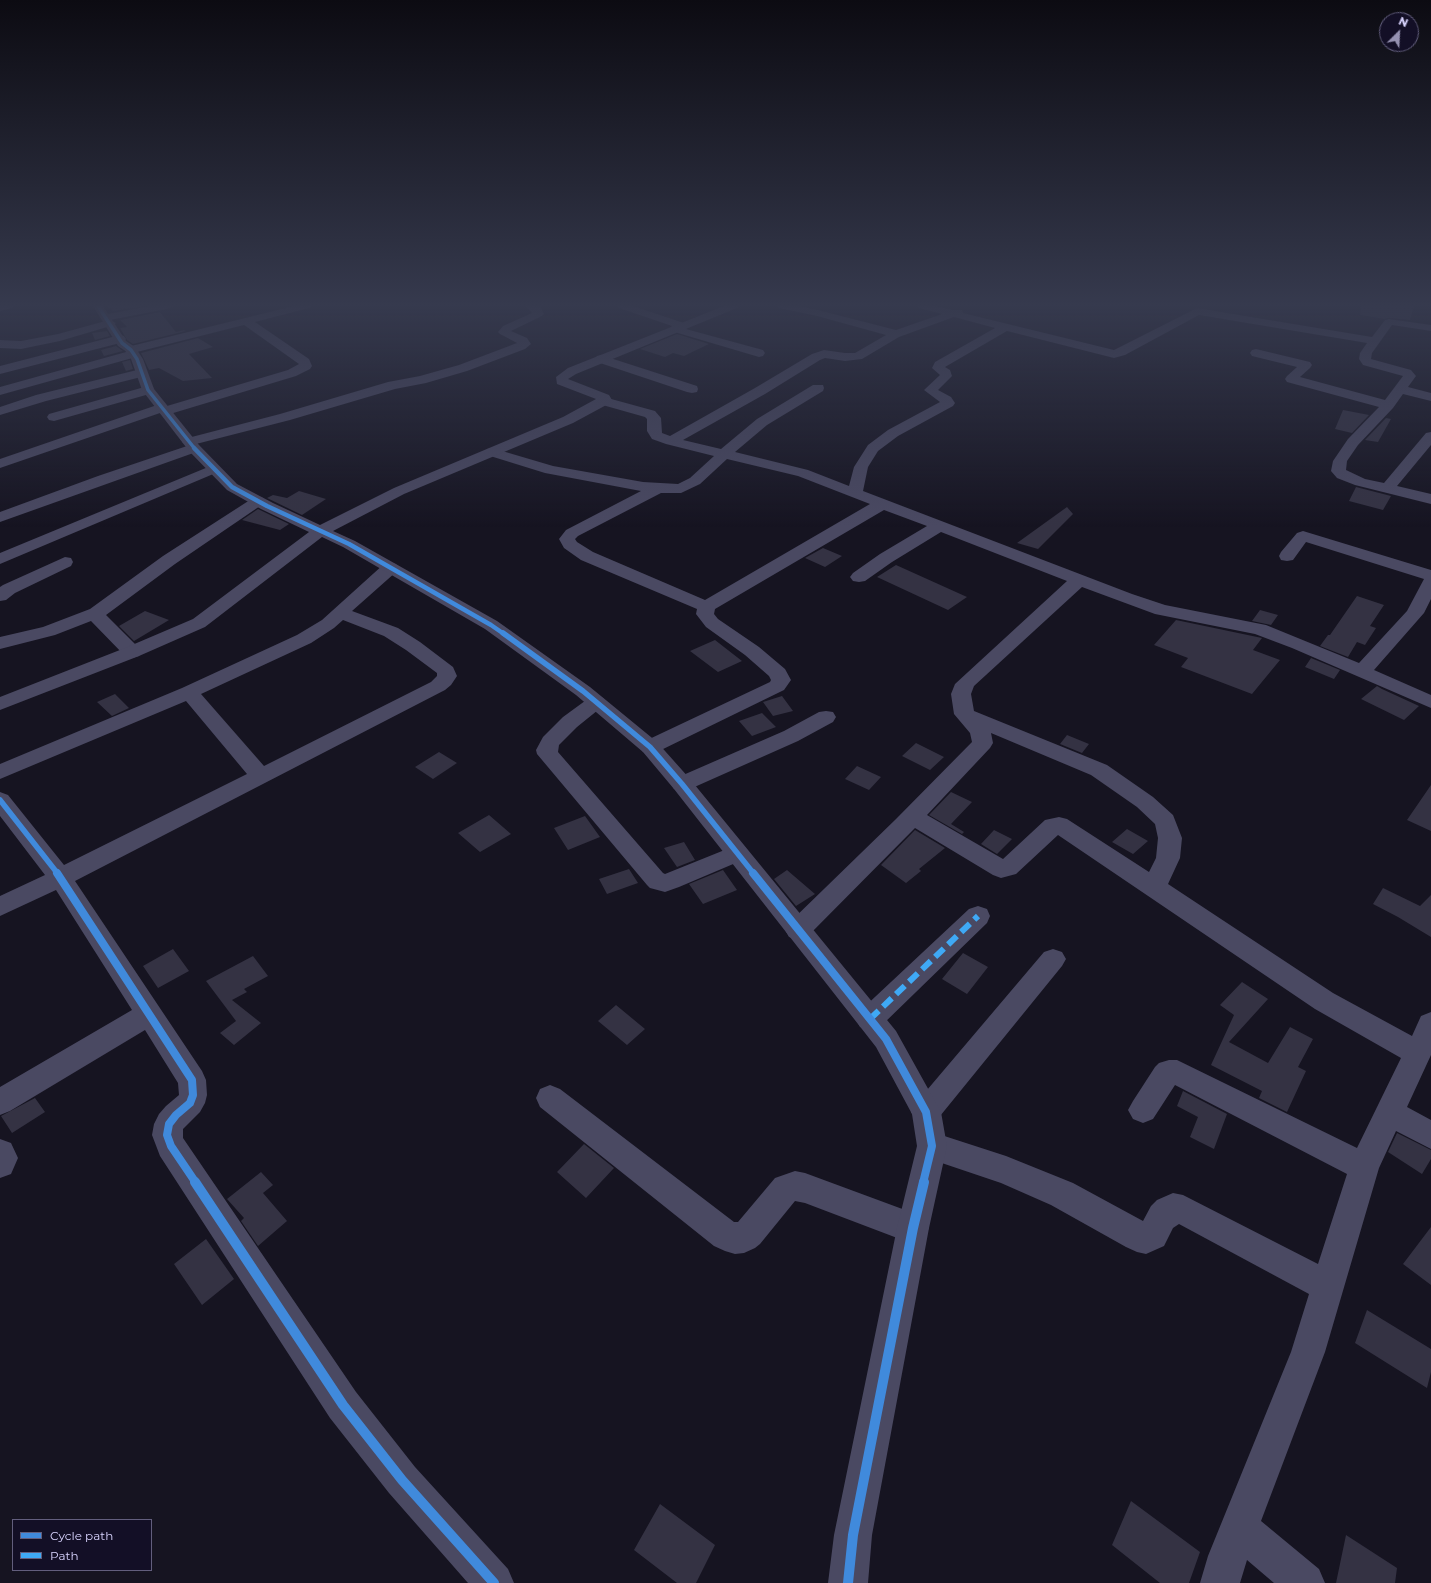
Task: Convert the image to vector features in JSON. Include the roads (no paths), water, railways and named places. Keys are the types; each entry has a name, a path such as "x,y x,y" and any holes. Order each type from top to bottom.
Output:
{"street":[{"path":"0,391 37,380"},
{"path":"0,410 114,380"},
{"path":"144,380 148,390 192,445 232,488 268,507 349,544 491,625 583,691 650,747 682,784 886,1039 926,1112 932,1146 913,1228 853,1535 848,1583"},
{"path":"0,464 164,409 268,380"},
{"path":"0,518 192,445 373,390 422,380"},
{"path":"562,380 604,398 604,401"},
{"path":"662,380 692,390"},
{"path":"671,441 777,380"},
{"path":"856,493 861,467 868,453 873,448 894,433 948,403 946,400 930,390 942,380"},
{"path":"1294,380 1388,405"},
{"path":"1407,380 1388,405 1353,442 1340,461 1338,470 1342,475 1360,482 1431,499"},
{"path":"492,452 550,470 578,476 659,488 681,488 695,482 725,453 762,422 818,388"},
{"path":"1399,389 1431,397"},
{"path":"54,417 148,390"},
{"path":"0,704 132,652 199,622 320,531 399,491 568,420 604,401 650,414 654,418 654,431 657,436 671,441 803,473 1079,580 1161,610 1260,629 1299,644 1431,702"},
{"path":"1388,488 1431,436"},
{"path":"0,559 213,469"},
{"path":"659,488 572,533 567,539 570,545 587,556 707,607"},
{"path":"650,747 777,686 782,680 778,673 752,651 712,623 705,614 707,607 716,600 882,504"},
{"path":"0,643 63,627 96,613 169,560 268,507"},
{"path":"859,577 886,558 939,526"},
{"path":"1287,556 1303,536 1431,576"},
{"path":"0,596 9,589 65,562"},
{"path":"0,772 188,692 304,640 328,624 390,568"},
{"path":"798,930 983,743 979,730 964,714 961,694 965,684 1079,580"},
{"path":"1362,671 1415,613 1431,582"},
{"path":"96,613 98,618 132,652"},
{"path":"0,907 61,878 438,686 447,676 446,671 413,646 391,632 340,613"},
{"path":"188,692 261,776"},
{"path":"596,702 570,722 550,742 547,750 548,754 655,880 665,883 671,881 736,852"},
{"path":"964,714 1099,770 1145,802 1165,821 1170,838 1168,858 1154,888"},
{"path":"682,784 790,736 826,717"},
{"path":"0,800 61,878 192,1080 193,1095 190,1103 176,1115 170,1124 167,1134 171,1146 343,1405 402,1480 494,1583"},
{"path":"912,816 1001,869 1008,868 1053,826 1059,825 1324,1001 1424,1039 1364,1167 1308,1352 1239,1528 1220,1583"},
{"path":"870,1019 978,916"},
{"path":"926,1112 1053,959"},
{"path":"0,1102 149,1014"},
{"path":"1143,1110 1165,1076 1169,1072 1177,1072 1364,1167"},
{"path":"550,1098 725,1234 735,1238 744,1237 749,1233 786,1188 796,1186 913,1228"},
{"path":"1389,1113 1431,1135"},
{"path":"932,1146 1006,1170 1062,1194 1137,1236 1146,1238 1154,1235 1162,1217 1168,1211 1174,1208 1183,1210 1327,1286"},
{"path":"0,1153 3,1158 0,1164"},
{"path":"1239,1528 1305,1583"}]}
